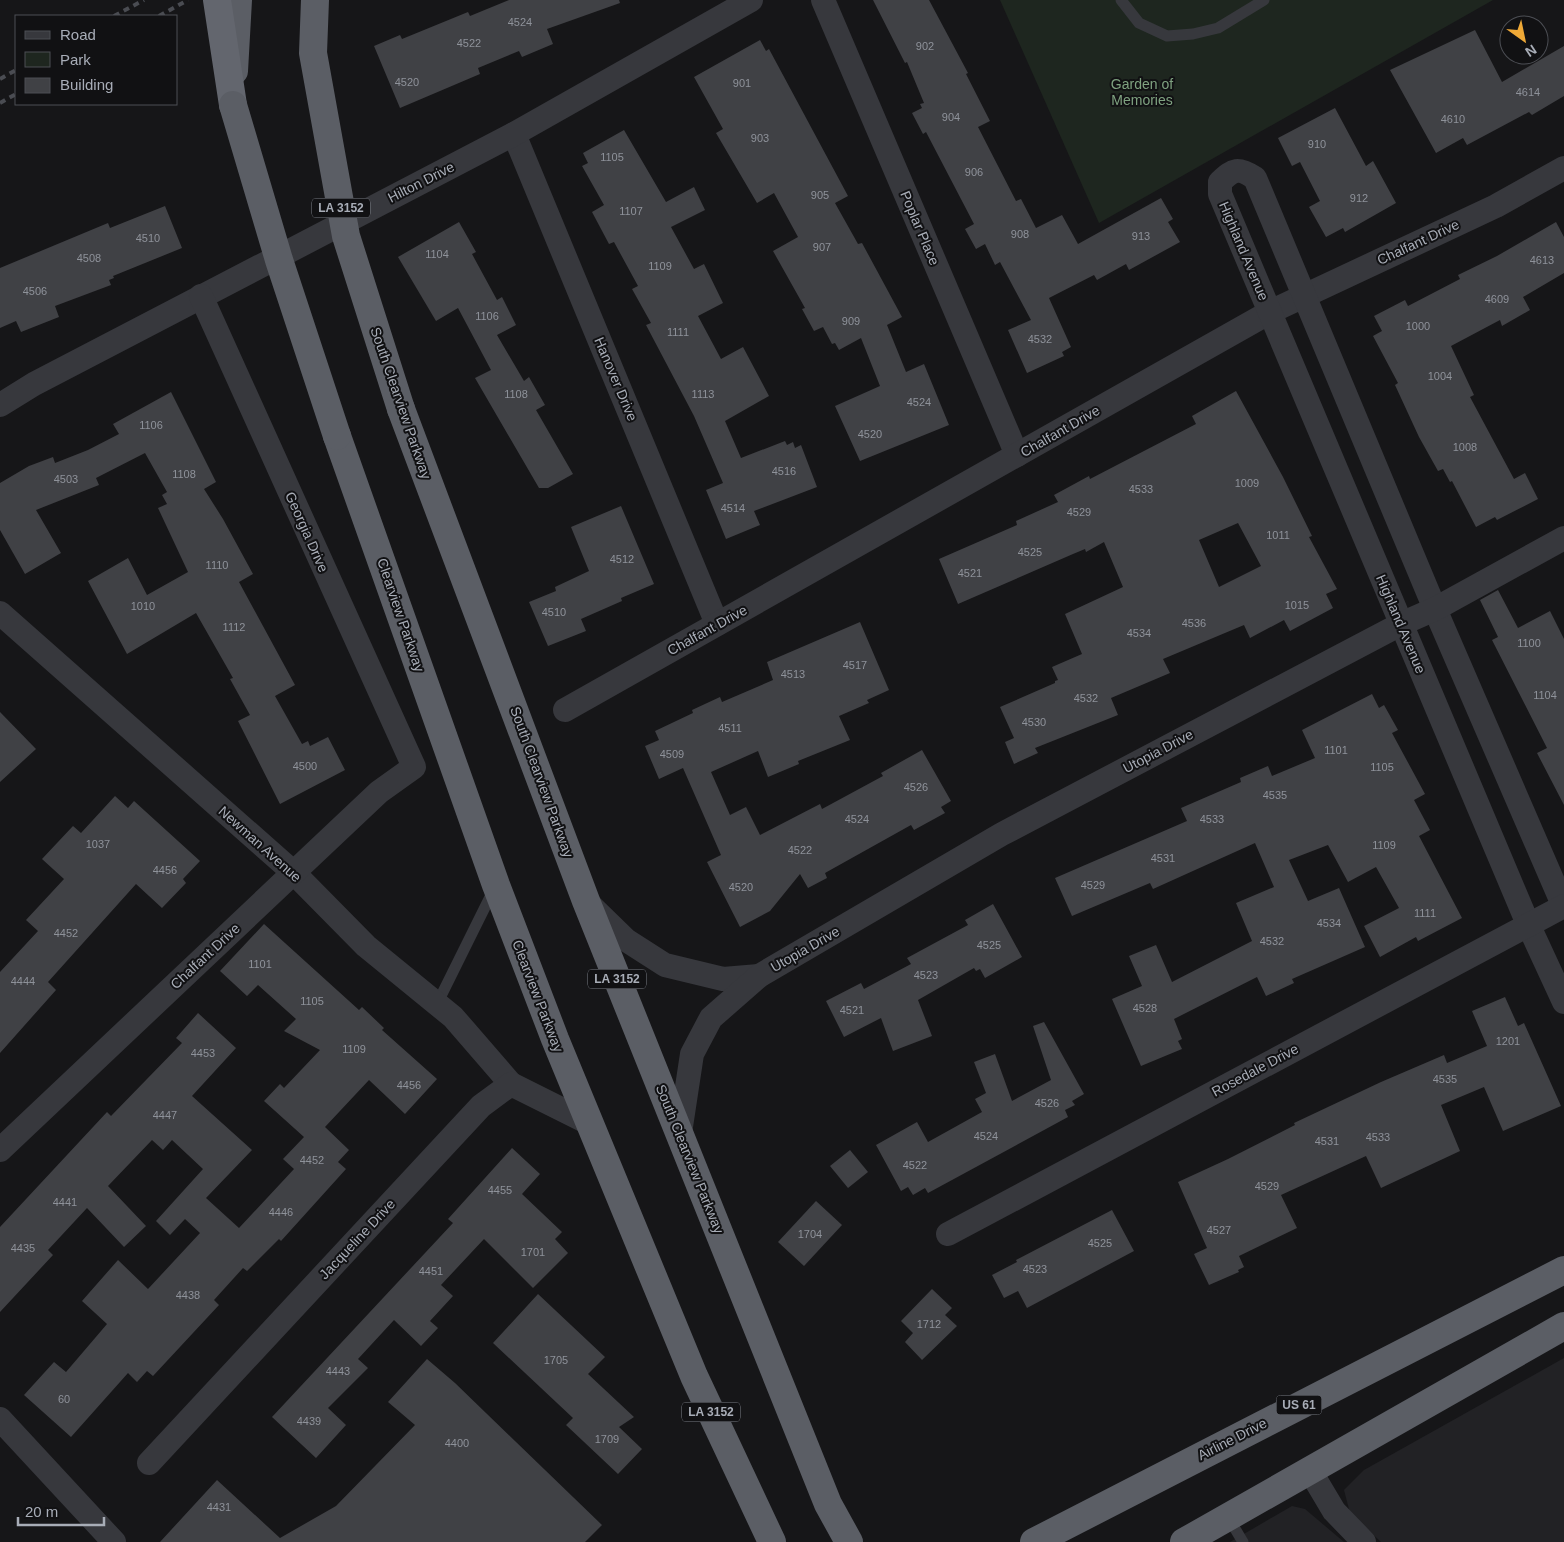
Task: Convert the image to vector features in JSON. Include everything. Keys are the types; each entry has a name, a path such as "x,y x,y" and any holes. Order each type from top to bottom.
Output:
{"highway":[{"path":"218,0 233,105"},
{"name":"LA 3152","path":"233,105 238,0"},
{"name":"South Clearview Parkway","path":"315,0 313,53 346,236 401,409 586,901 828,1504 849,1542"},
{"name":"Clearview Parkway","path":"233,105 279,260 338,436 496,885 589,1122 694,1376 765,1537"},
{"name":"Airline Drive","path":"1034,1542 1564,1270"},
{"path":"1184,1542 1309,1469 1564,1326"}],"street":[{"name":"Hilton Drive","path":"0,405 34,384 200,296 514,134 751,0"},
{"name":"Poplar Place","path":"823,0 1017,455"},
{"name":"Hanover Drive","path":"514,134 718,624"},
{"name":"Chalfant Drive","path":"565,710 1270,312 1496,206 1564,168"},
{"name":"Highland Avenue","path":"1564,907 1435,610 1254,178 1243,170 1231,172 1220,182 1220,194 1528,924 1564,1002"},
{"name":"Georgia Drive","path":"200,296 414,767"},
{"name":"Utopia Drive","path":"680,1134 692,1054 711,1018 759,976 1002,834 1401,624 1435,610 1564,538"},
{"name":"Newman Avenue","path":"0,613 294,872 366,946 453,1017 511,1084"},
{"name":"Chalfant Drive","path":"0,1150 379,792 414,767"},
{"name":"Utopia Drive","path":"586,901 626,940 665,965 723,979 759,976"},
{"name":"Rosedale Drive","path":"948,1234 1528,924 1564,907"},
{"path":"511,1084 589,1122"},
{"name":"Jacqueline Drive","path":"149,1463 481,1106 511,1084"},
{"path":"0,1419 114,1542"},
{"path":"1309,1469 1334,1511 1364,1542"}],"lane":[{"path":"1121,0 1139,23 1167,36 1193,34 1218,28 1264,0"},
{"path":"437,1004 496,885"},
{"path":"1228,1516 1243,1542"}],"shaded area":[{"path":"1564,1358 1564,1542 1381,1542 1350,1513 1344,1490 1364,1470"},
{"path":"1292,1506 1305,1509 1344,1542 1230,1542"}],"green space":[{"name":"Garden of Memories","path":"1000,0 1493,0 1099,223"}],"building":[{"path":"509,0 619,0 620,3 547,29 553,44 522,57 519,51 478,68 480,74 400,108 374,46 400,35 402,39 468,12 470,16"},
{"path":"873,0 929,0 968,73 966,74 990,121 978,127 1016,201 1021,199 1036,228 1062,215 1078,244 1161,198 1173,219 1168,222 1180,242 1129,270 1126,264 1097,280 1094,275 1049,298 1071,347 1062,352 1064,356 1027,373 1008,330 1031,320 1000,262 995,265 985,244 976,249 965,229 974,224 926,132 923,134 912,113 922,108 920,104 924,103 907,62 905,63"},
{"path":"1475,30 1502,82 1531,65 1549,65 1549,55 1564,46 1564,96 1532,115 1529,112 1467,145 1463,138 1436,153 1390,70"},
{"path":"760,40 766,51 769,49 848,196 835,203 858,244 862,243 902,317 887,325 906,372 924,364 949,425 860,461 835,406 880,386 861,338 839,350 835,343 832,344 823,327 814,331 802,309 805,308 773,251 798,237 774,193 757,203 716,133 723,129 694,77"},
{"path":"1335,108 1366,166 1373,161 1396,203 1345,232 1343,228 1326,237 1309,207 1320,201 1300,162 1292,166 1278,138"},
{"path":"624,130 666,202 694,187 705,210 671,227 694,269 704,264 723,303 698,316 721,359 743,347 769,396 725,421 741,458 785,441 787,445 793,442 795,448 801,445 817,487 754,511 760,525 726,539 706,490 723,483 694,416 646,325 651,323 632,289 638,286 614,242 609,244 592,212 604,205 582,166 588,163 583,153"},
{"path":"165,206 182,248 113,276 114,278 109,280 111,285 55,306 59,317 21,332 16,321 0,328 0,268 108,223 110,228"},
{"path":"459,222 476,252 472,254 497,300 502,297 516,325 497,335 524,381 529,377 545,405 536,410 573,474 548,488 539,488 475,378 491,370 458,308 436,321 398,257"},
{"path":"1556,222 1564,237 1564,273 1523,297 1530,310 1502,326 1500,320 1451,346 1474,395 1470,397 1514,479 1525,473 1538,499 1497,520 1495,517 1476,527 1452,481 1450,482 1443,469 1438,471 1419,437 1395,385 1398,383 1373,336 1382,331 1374,316 1405,300 1408,306 1460,279 1458,275 1497,256"},
{"path":"1236,391 1283,477 1312,536 1309,537 1337,589 1326,594 1333,608 1290,631 1284,620 1250,638 1244,625 1163,659 1170,673 1111,698 1118,715 1035,748 1038,753 1014,764 1005,742 1014,738 1000,707 1055,683 1058,680 1052,667 1082,654 1065,614 1123,587 1104,542 1086,552 1085,549 958,604 939,559 1017,525 1016,521 1058,502 1054,495 1089,476 1090,479 1196,424 1192,416","holes":["1238,523 1261,566 1219,587 1199,540"]},
{"path":"171,392 216,482 204,489 253,574 239,582 295,685 275,696 302,744 308,741 310,746 328,737 345,770 280,804 238,721 250,715 230,679 233,678 196,613 127,654 88,581 128,558 147,595 188,572 158,508 167,504 162,495 167,492 145,453 96,478 99,485 36,510 61,553 25,574 0,530 0,483 29,466 53,457 55,463 88,450 119,434 113,424"},
{"path":"621,506 654,584 621,598 622,601 581,619 586,631 548,646 529,602 556,591 555,587 589,571 571,527"},
{"path":"1498,590 1518,628 1550,611 1564,639 1564,805 1537,753 1547,748 1492,640 1498,637 1480,600"},
{"path":"860,622 889,690 867,700 869,703 839,716 850,740 798,761 799,764 768,777 758,751 711,772 730,815 746,807 760,835 820,804 822,809 883,776 881,773 922,750 951,801 941,807 945,813 914,830 911,825 825,873 827,878 808,888 800,874 770,911 740,927 707,862 721,855 683,768 659,779 645,746 659,740 655,731 693,713 692,710 720,697 722,702 773,680 767,662"},
{"path":"1372,694 1379,708 1384,705 1398,730 1392,733 1425,794 1414,800 1430,830 1419,836 1462,918 1418,941 1416,937 1380,957 1364,926 1399,908 1376,867 1348,882 1328,845 1289,860 1308,901 1339,888 1365,947 1292,979 1294,983 1266,996 1257,977 1174,1019 1182,1039 1178,1041 1182,1049 1141,1066 1112,999 1142,986 1129,956 1156,945 1172,982 1252,941 1236,903 1274,887 1255,843 1153,889 1150,883 1072,916 1055,878 1187,821 1181,808 1241,782 1240,778 1268,766 1272,776 1315,758 1302,730"},
{"path":"0,712 36,749 0,782"},
{"path":"115,796 128,808 134,801 200,861 183,879 186,883 162,908 136,884 48,982 56,990 0,1053 0,972 38,931 26,920 64,879 42,859 73,826 81,833"},
{"path":"993,904 1022,957 985,978 980,969 976,971 974,968 918,1000 932,1036 893,1051 881,1018 844,1037 826,1001 861,983 864,989 911,964 907,958 968,925 965,920"},
{"path":"264,924 359,1010 362,1007 384,1028 382,1030 437,1079 405,1114 369,1080 325,1127 349,1150 338,1162 346,1169 281,1241 279,1239 247,1271 243,1268 214,1300 219,1305 153,1376 147,1371 137,1382 128,1373 71,1437 24,1395 54,1362 66,1372 107,1324 82,1301 118,1260 148,1289 200,1233 185,1219 170,1235 156,1221 203,1169 172,1140 163,1150 152,1140 108,1186 146,1226 124,1247 87,1208 48,1250 53,1255 0,1312 0,1227 107,1112 111,1116 182,1043 176,1038 198,1013 236,1048 192,1096 252,1150 206,1198 239,1228 294,1169 283,1159 304,1137 264,1101 280,1084 284,1088 320,1050 284,1031 296,1019 258,985 247,996 220,971"},
{"path":"1505,997 1518,1026 1524,1023 1561,1106 1503,1131 1484,1087 1441,1105 1460,1151 1381,1188 1366,1156 1281,1195 1297,1228 1239,1256 1244,1267 1238,1270 1239,1272 1209,1285 1194,1254 1207,1248 1178,1182 1295,1125 1294,1123 1381,1082 1444,1055 1447,1063 1487,1046 1472,1011"},
{"path":"1044,1022 1084,1094 1072,1101 1075,1105 1065,1110 1068,1117 928,1193 925,1188 913,1195 908,1187 901,1191 876,1145 917,1122 928,1142 982,1112 975,1099 986,1093 974,1062 995,1054 1012,1101 1051,1080 1033,1026"},
{"path":"512,1148 540,1174 522,1194 562,1232 555,1239 568,1253 533,1288 484,1239 441,1285 453,1296 430,1321 438,1328 421,1346 394,1320 358,1359 368,1368 328,1408 346,1425 316,1458 272,1417 453,1223 448,1219"},
{"path":"850,1150 868,1172 848,1188 830,1166"},
{"path":"816,1201 842,1225 804,1266 778,1242"},
{"path":"1112,1210 1134,1251 1027,1308 1018,1291 1004,1298 992,1275 1017,1262 1016,1260"},
{"path":"932,1289 952,1308 945,1315 957,1326 922,1360 905,1342 913,1333 901,1321"},
{"path":"538,1294 605,1357 588,1374 634,1417 619,1427 642,1449 618,1474 566,1425 573,1418 493,1343"},
{"path":"427,1359 455,1383 602,1525 585,1542 160,1542 217,1480 280,1538 336,1506 415,1425 388,1402"}],"railway":[{"path":"116,15 144,0"},
{"path":"161,15 188,0"},
{"path":"0,79 15,71"},
{"path":"0,103 15,95"}]}
